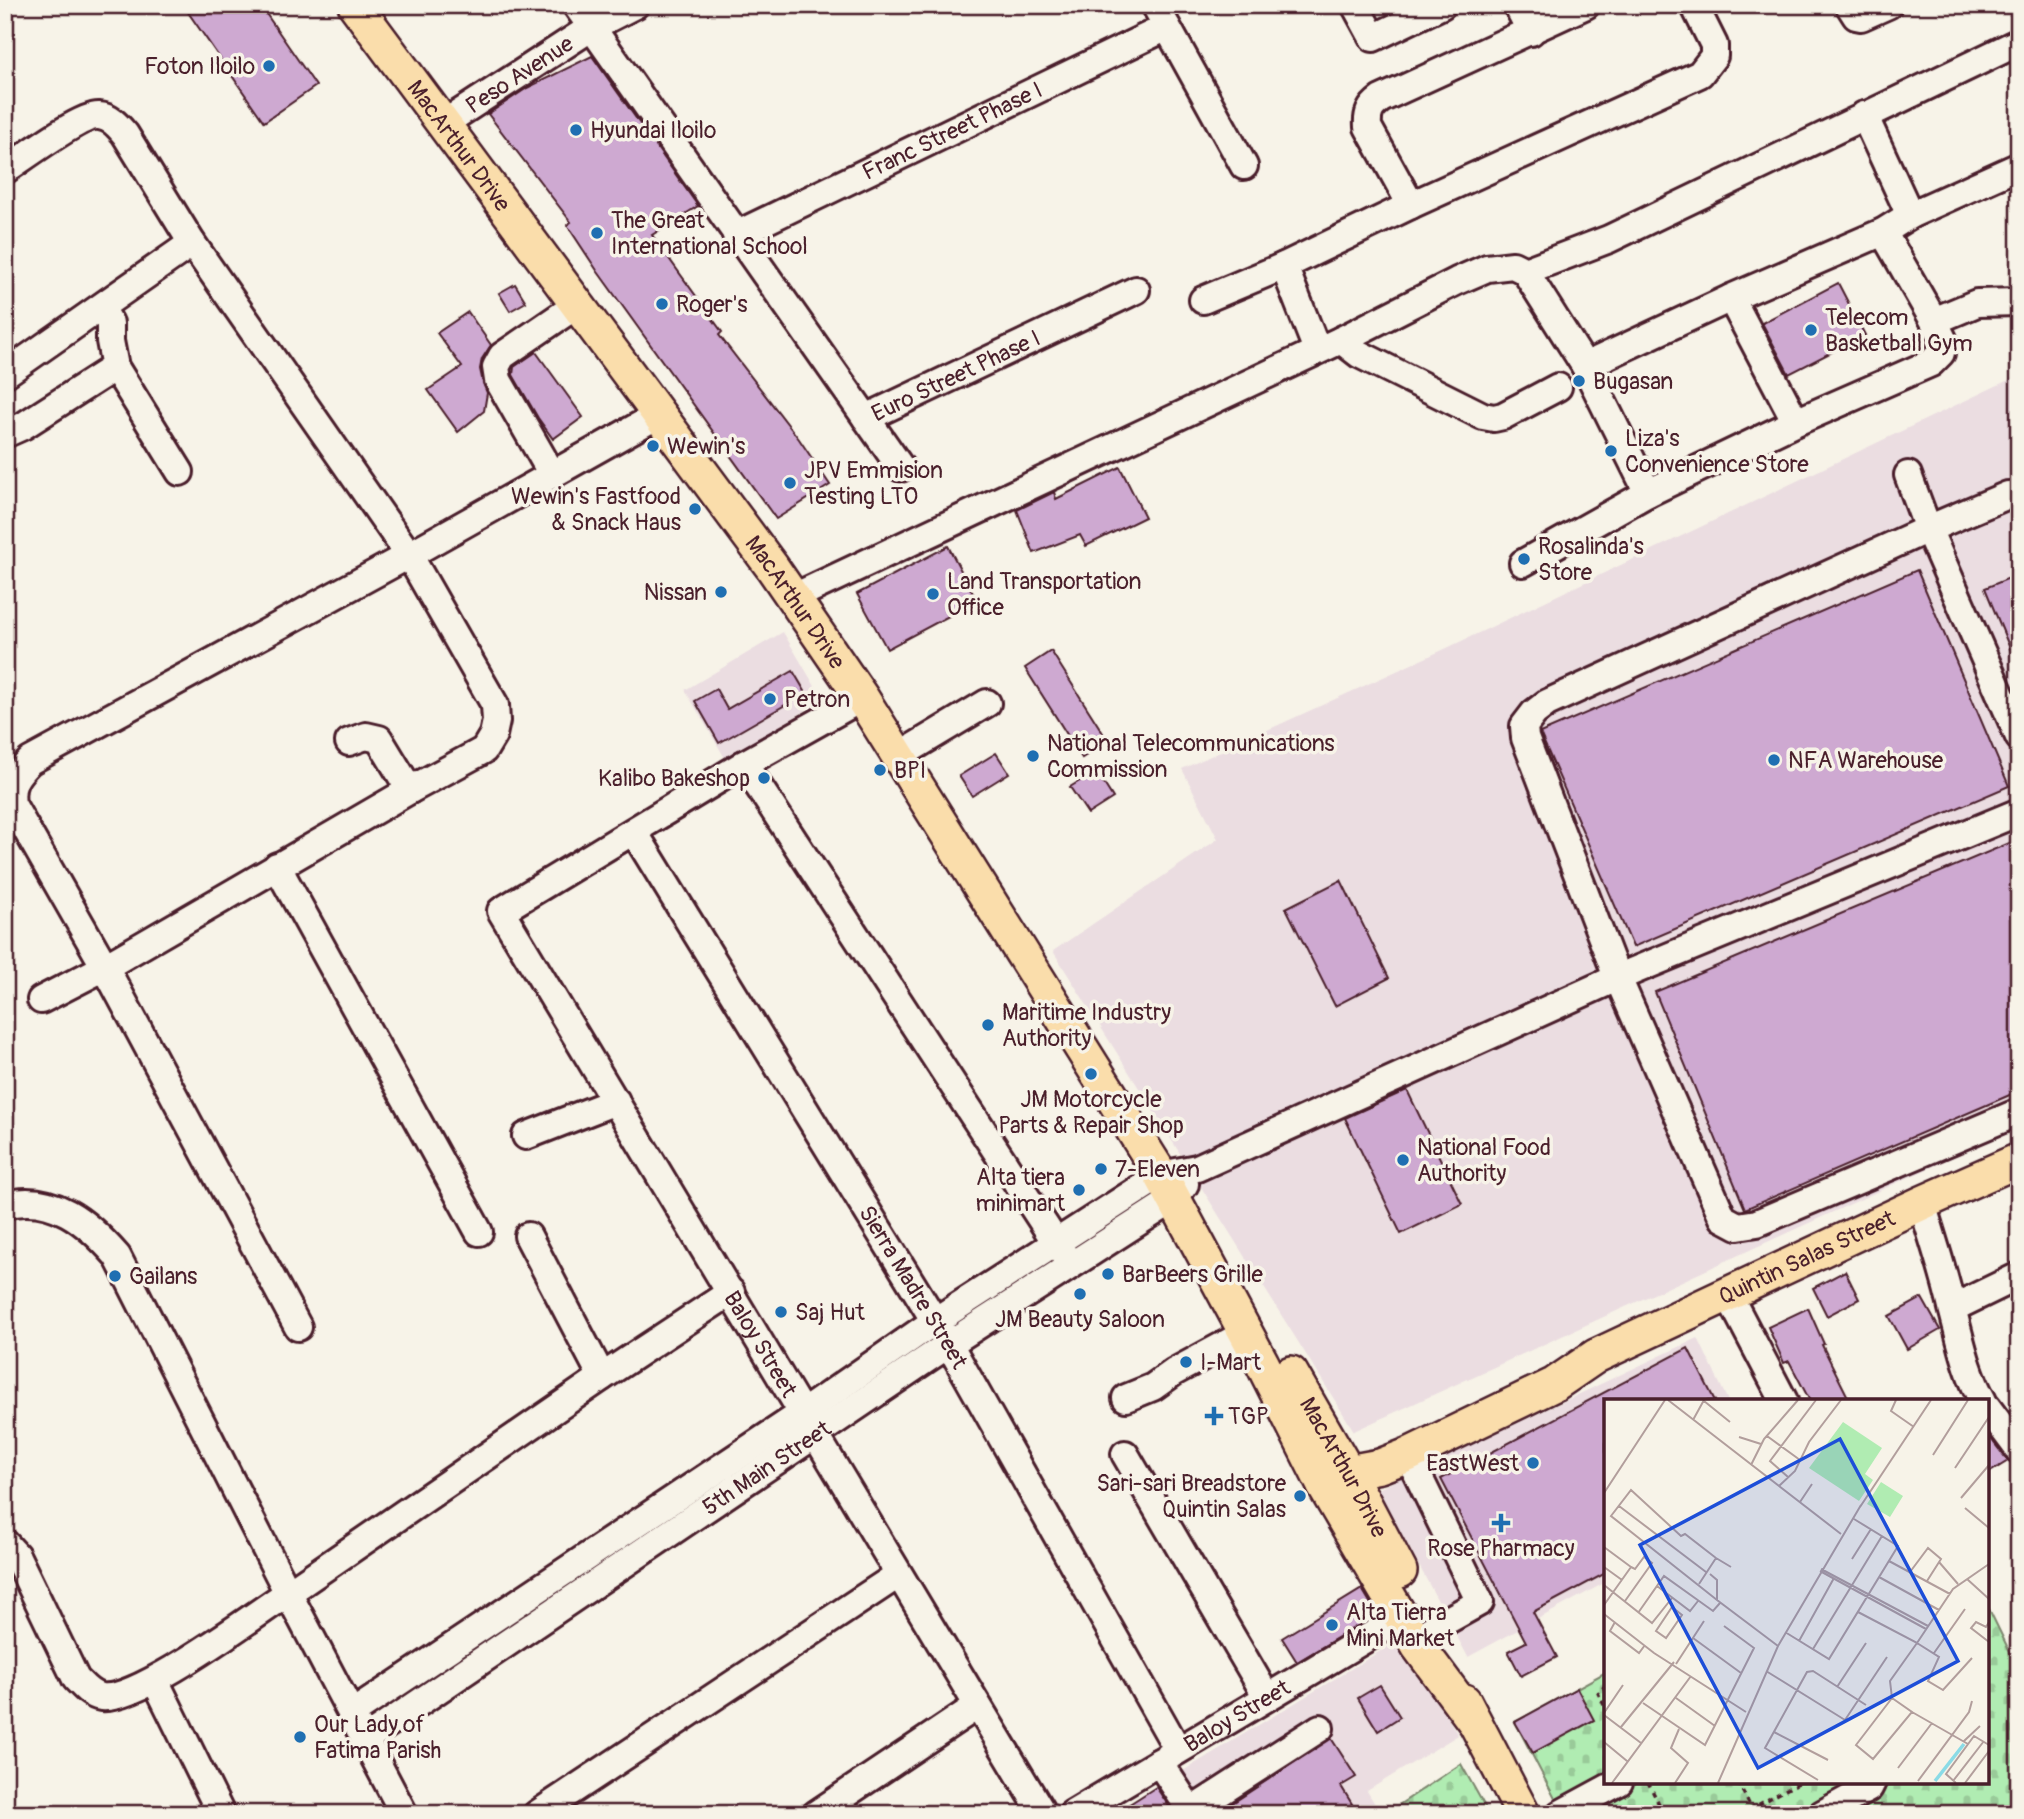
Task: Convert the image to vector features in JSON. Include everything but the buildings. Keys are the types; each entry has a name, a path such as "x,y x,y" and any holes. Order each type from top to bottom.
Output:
{"main road":[{"name":"MacArthur Drive","path":"355,5 794,597 862,698 1167,1187 1246,1333 1336,1479 1416,1623 1418,1646 1472,1720 1523,1814"},
{"name":"Quintin Salas Street","path":"1336,1479 1408,1455 1556,1384 1596,1356 2019,1160"},
{"name":"MacArthur Drive","path":"1191,1228 1278,1352 1336,1479"},
{"name":"Quintin Salas Street","path":"1336,1479 1370,1446 1552,1363 1596,1356"}],"street":[{"name":"Euro Street Phase I","path":"576,5 866,418 1136,290"},
{"name":"Peso Avenue","path":"443,124 592,27 635,5"},
{"path":"1355,5 1373,38 1442,5"},
{"path":"1517,5 1531,32"},
{"path":"1411,205 1368,127 1367,116 1371,106 1586,5"},
{"path":"1203,300 1284,266 1411,205 1700,74 1714,56 1714,45 1694,5"},
{"path":"1852,10 1868,15 1888,5"},
{"path":"1161,16 1244,166"},
{"name":"Franc Street Phase I","path":"736,235 1161,16"},
{"path":"1525,271 1609,239 2019,42"},
{"path":"5,170 80,120 98,115 113,120 125,134 192,243 409,555 495,705 496,721 493,735 484,750 105,967 41,1000"},
{"path":"1864,115 1910,215"},
{"path":"1585,366 1731,298 1883,232 1910,215 2019,166"},
{"path":"1523,562 1648,493 1796,422 1931,363 1941,353 1942,339 1883,232"},
{"path":"5,374 192,243"},
{"path":"794,597 1487,268 1513,265 1525,271 1585,366 1648,493"},
{"path":"1284,266 1329,345 1359,354 1483,416 1494,418 1503,415 1558,387"},
{"path":"1731,298 1796,422"},
{"path":"1934,321 1977,303 2019,302"},
{"path":"552,474 498,380 496,367 502,356 578,304"},
{"path":"101,308 110,323 115,367 180,472"},
{"path":"5,433 23,426 115,367"},
{"path":"298,1327 105,967 12,804 10,789 15,775 30,761 409,555 660,414"},
{"path":"866,418 901,468"},
{"path":"1908,475 1928,529 2019,737"},
{"path":"2008,495 1928,529 1548,704 1534,713 1524,726 1525,737 1614,969 1723,1218 1738,1226 1757,1223 2019,1112"},
{"path":"634,832 744,764 862,698"},
{"path":"897,757 987,703"},
{"path":"349,741 366,736 379,739 410,790"},
{"path":"744,764 1071,1266"},
{"path":"1167,1187 1197,1168 1619,977 2019,811"},
{"name":"Baloy Street","path":"634,832 501,911 1043,1814"},
{"name":"Sierra Madre Street","path":"634,832 949,1344 1169,1756 1192,1812"},
{"path":"278,866 479,1232"},
{"path":"526,1136 616,1101"},
{"name":"5th Main Street","path":"351,1714 804,1412 935,1321 1056,1243 1167,1187"},
{"name":"5th Main Street","path":"364,1740 949,1344 1071,1266 1167,1187"},
{"path":"5,1205 35,1202 70,1212 95,1231 117,1256 404,1814"},
{"path":"1922,1203 1953,1308 1970,1378 1982,1399"},
{"path":"528,1236 602,1377"},
{"path":"1953,1308 2019,1276"},
{"path":"5,1543 16,1555 75,1679 88,1692 103,1698 122,1694 155,1680 288,1593 602,1377 731,1292"},
{"path":"1729,1296 1783,1399"},
{"path":"1126,1398 1153,1387 1174,1372 1246,1333"},
{"path":"1989,1410 2019,1450"},
{"path":"1125,1454 1267,1697"},
{"name":"Baloy Street","path":"1072,1814 1267,1697 1416,1623 1480,1602 1408,1455"},
{"path":"537,1814 898,1574"},
{"path":"155,1680 221,1814"},
{"path":"816,1814 977,1706"},
{"path":"1192,1812 1320,1728"},
{"path":"1560,1814 1615,1784"},
{"path":"1822,1814 1869,1788 1871,1784"}],"path":[{"path":"1604,1687 1598,1693 1604,1705"},
{"path":"1649,1784 1664,1814"},
{"path":"1739,1784 1751,1808"},
{"path":"1741,1814 1796,1784"}],"shaded area":[{"name":"National Food Authority","path":"2019,375 2019,1127 1354,1431 1053,951 1218,839 1182,769 1447,648"},
{"path":"783,632 823,700 725,758 685,690"},
{"path":"1698,1338 1727,1399 1604,1399 1604,1583 1468,1657 1378,1489"},
{"path":"1400,1639 1458,1735 1367,1791 1381,1814 1133,1814 1127,1805"}],"green space":[{"path":"1989,1609 2019,1671 2019,1814 1563,1814 1515,1722 1604,1673 1604,1784 1989,1784"},
{"path":"1461,1764 1489,1814 1385,1814"}],"place":[{"name":"Foton Iloilo","path":"269,66"},
{"name":"Hyundai Iloilo","path":"576,130"},
{"name":"The Great International School","path":"597,233"},
{"name":"Roger's","path":"662,304"},
{"name":"Telecom Basketball Gym","path":"1811,330"},
{"name":"Bugasan","path":"1579,381"},
{"name":"Wewin's","path":"653,446"},
{"name":"Liza's Convenience Store","path":"1611,451"},
{"name":"JPV Emmision Testing LTO","path":"790,483"},
{"name":"Wewin's Fastfood & Snack Haus","path":"695,509"},
{"name":"Rosalinda's Store","path":"1524,559"},
{"name":"Nissan","path":"721,592"},
{"name":"Land Transportation Office","path":"933,594"},
{"name":"Petron","path":"770,699"},
{"name":"National Telecommunications Commission","path":"1033,756"},
{"name":"NFA Warehouse","path":"1774,760"},
{"name":"BPI","path":"880,770"},
{"name":"Kalibo Bakeshop","path":"764,778"},
{"name":"Maritime Industry Authority","path":"988,1025"},
{"name":"JM Motorcycle Parts & Repair Shop","path":"1091,1074"},
{"name":"National Food Authority","path":"1403,1160"},
{"name":"7-Eleven","path":"1101,1169"},
{"name":"Alta tiera minimart","path":"1079,1190"},
{"name":"BarBeers Grille","path":"1108,1274"},
{"name":"Gailans","path":"115,1276"},
{"name":"JM Beauty Saloon","path":"1080,1294"},
{"name":"Saj Hut","path":"781,1312"},
{"name":"I-Mart","path":"1186,1362"},
{"name":"TGP","path":"1214,1416"},
{"name":"EastWest","path":"1533,1463"},
{"name":"Sari-sari Breadstore Quintin Salas","path":"1300,1496"},
{"name":"Rose Pharmacy","path":"1501,1523"},
{"name":"Alta Tierra Mini Market","path":"1332,1625"},
{"name":"Our Lady of Fatima Parish","path":"300,1737"}]}
